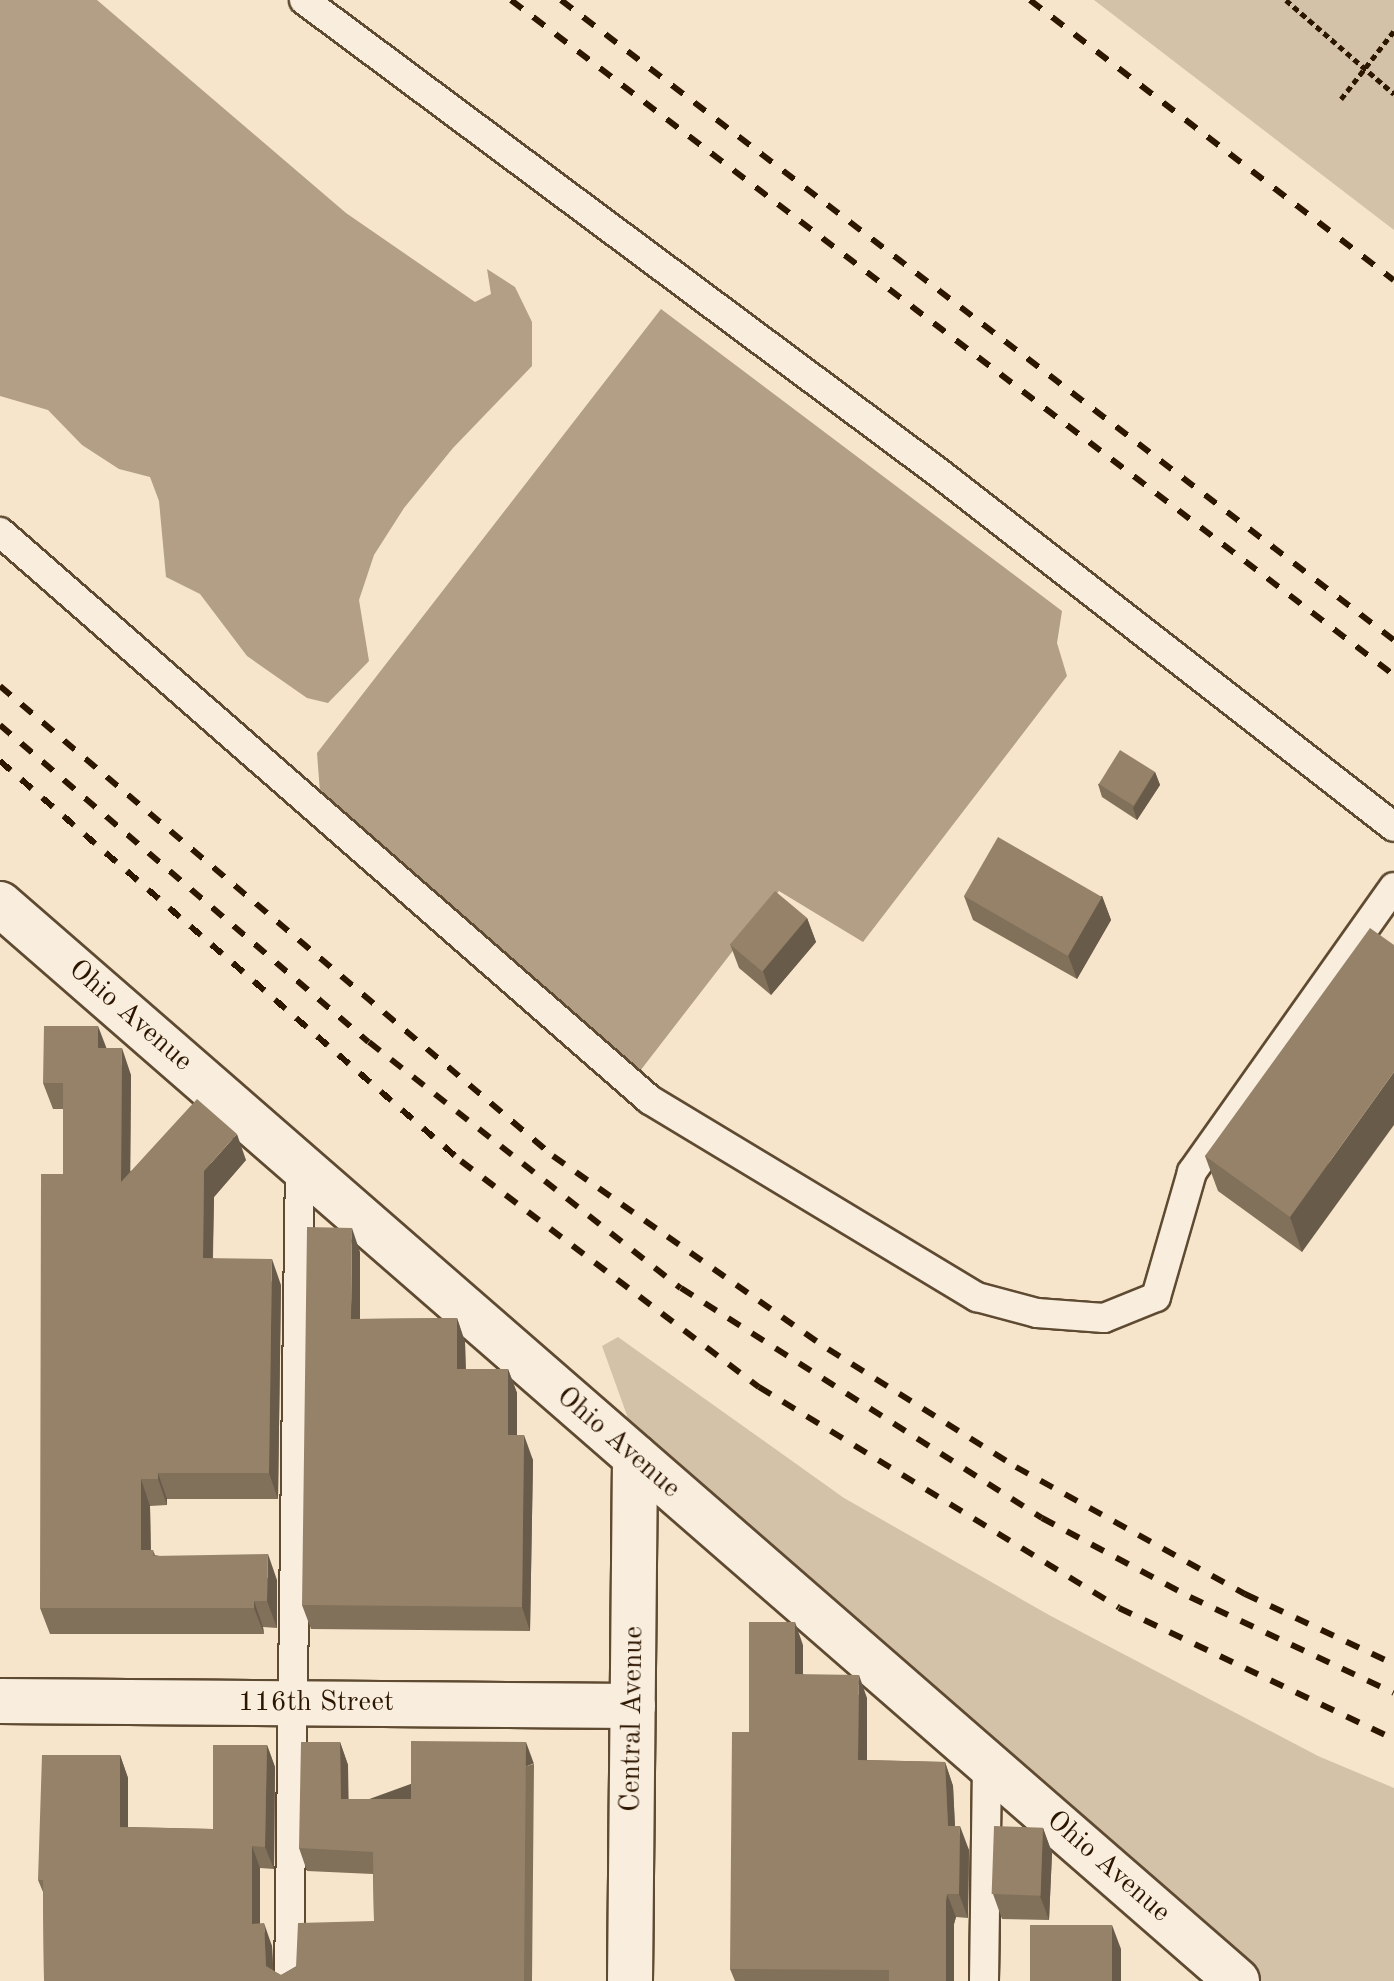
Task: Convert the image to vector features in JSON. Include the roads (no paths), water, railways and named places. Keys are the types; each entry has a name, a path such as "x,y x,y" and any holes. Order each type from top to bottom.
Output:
{"street":[{"name":"Ohio Avenue","path":"0,904 300,1162 1237,1981"},
{"name":"Central Avenue","path":"630,1981 635,1457"},
{"name":"116th Street","path":"0,1701 633,1706"}],"lane":[{"path":"304,0 926,463 1394,827"},
{"path":"0,532 650,1100 977,1297 1037,1313 1104,1318 1156,1297 1192,1172 1394,887"},
{"path":"289,1981 300,1162"},
{"path":"984,1981 987,1761"}],"railway":[{"path":"511,0 1394,675"},
{"path":"561,0 1394,640"},
{"path":"1030,0 1394,280"},
{"path":"0,686 553,1156 828,1349 1016,1467 1245,1594 1394,1664"},
{"path":"0,725 369,1042 681,1288 1042,1518 1190,1597 1394,1693"},
{"path":"0,761 461,1161 759,1387 1119,1608 1394,1739"}]}
